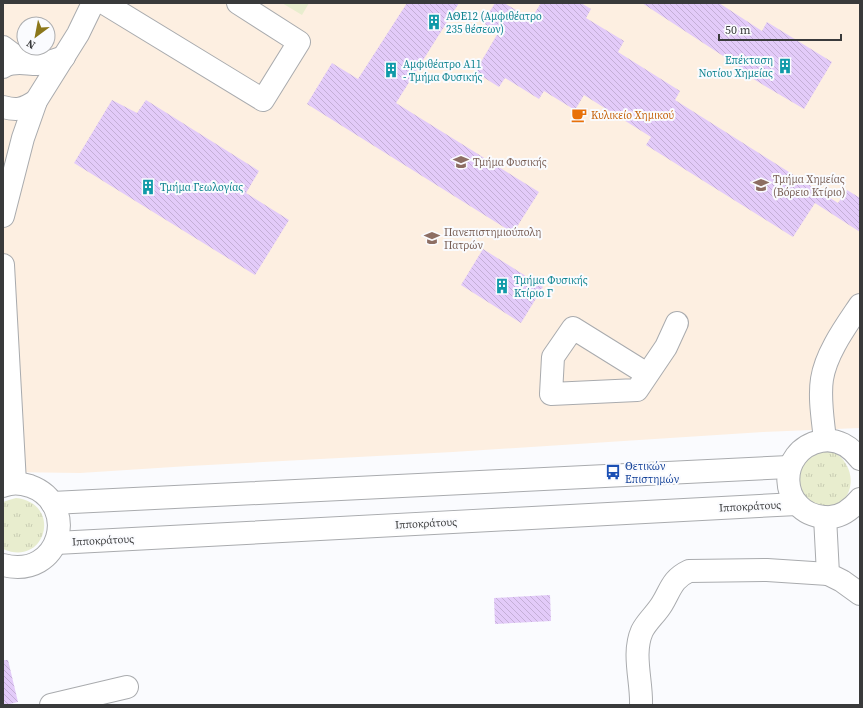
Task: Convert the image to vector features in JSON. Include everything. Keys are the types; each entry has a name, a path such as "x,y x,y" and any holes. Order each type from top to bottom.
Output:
{"street":[{"path":"3,216 23,138 36,101 78,34 93,3"},
{"path":"116,6 263,100 299,42 238,3"},
{"path":"3,47 13,64 36,64 50,62 64,57"},
{"path":"3,107 13,110 23,108 36,101"},
{"path":"3,265 9,485 25,485 36,488 52,502 59,522 56,543 43,559 36,564 26,567 13,568 3,565"},
{"path":"825,440 822,407 822,378 840,335 860,305"},
{"path":"647,374 666,347 677,323"},
{"path":"860,459 853,450 835,441 825,440 813,442 794,456 789,467 788,480 790,493 797,504 806,512 817,517 830,518 842,515 852,508 860,499"},
{"path":"52,502 789,467"},
{"name":"Ιπποκράτους","path":"56,543 797,504"},
{"path":"825,517 828,574"},
{"path":"641,705 638,651 639,641 647,622 659,609 673,583 680,575 689,571 746,569 828,574 842,581 860,594"},
{"path":"51,705 127,687"}],"shaded area":[{"name":"Πανεπιστημιούπολη Πατρών","path":"3,3 860,3 860,428 763,432 453,452 80,473 3,472"}],"green space":[{"path":"282,3 309,3 302,15"},
{"path":"832,451 842,458 848,468 851,478 850,488 846,497 839,503 829,507 816,506 801,495 798,470 815,452"},
{"path":"16,498 31,502 40,511 44,521 43,532 38,543 30,550 18,552 3,549 3,502"}],"building":[{"path":"407,3 459,3 396,103 539,192 513,233 307,104 332,63 358,79"},
{"path":"495,3 504,3 531,19 541,3 581,3 591,9 586,18 624,41 618,52 680,91 675,100 838,203 847,190 860,198 860,232 815,203 793,237 646,145 651,137 584,95 575,110 544,91 539,99 505,78 499,87 475,72 498,33 483,23"},
{"path":"642,3 719,3 762,31 767,22 832,62 804,109 738,70 740,67"},
{"name":"Τμήμα Γεωλογίας","path":"112,100 137,113 146,100 259,171 246,193 289,220 255,275 74,163"},
{"name":"Τμήμα Φυσικής Κτίριο Γ","path":"483,249 543,287 521,323 461,285"},
{"path":"550,595 551,621 495,624 494,598"},
{"path":"3,660 8,660 18,702 5,705 3,705"}],"place":[{"name":"ΑΘΕ12 (Αμφιθέατρο 235 θέσεων)","path":"434,22"},
{"name":"Επέκταση Νοτίου Χημείας","path":"785,66"},
{"name":"Αμφιθέατρο Α11 - Τμήμα Φυσικής","path":"391,70"},
{"name":"Κυλικείο Χημικού","path":"579,115"},
{"name":"Τμήμα Φυσικής","path":"461,162"},
{"name":"Τμήμα Xημείας (Βόρειο Κτίριο)","path":"761,185"},
{"name":"Τμήμα Γεωλογίας","path":"148,187"},
{"name":"Πανεπιστημιούπολη Πατρών","path":"432,238"},
{"name":"Τμήμα Φυσικής Κτίριο Γ","path":"502,286"},
{"name":"Θετικών Επιστημών","path":"613,472"}]}
